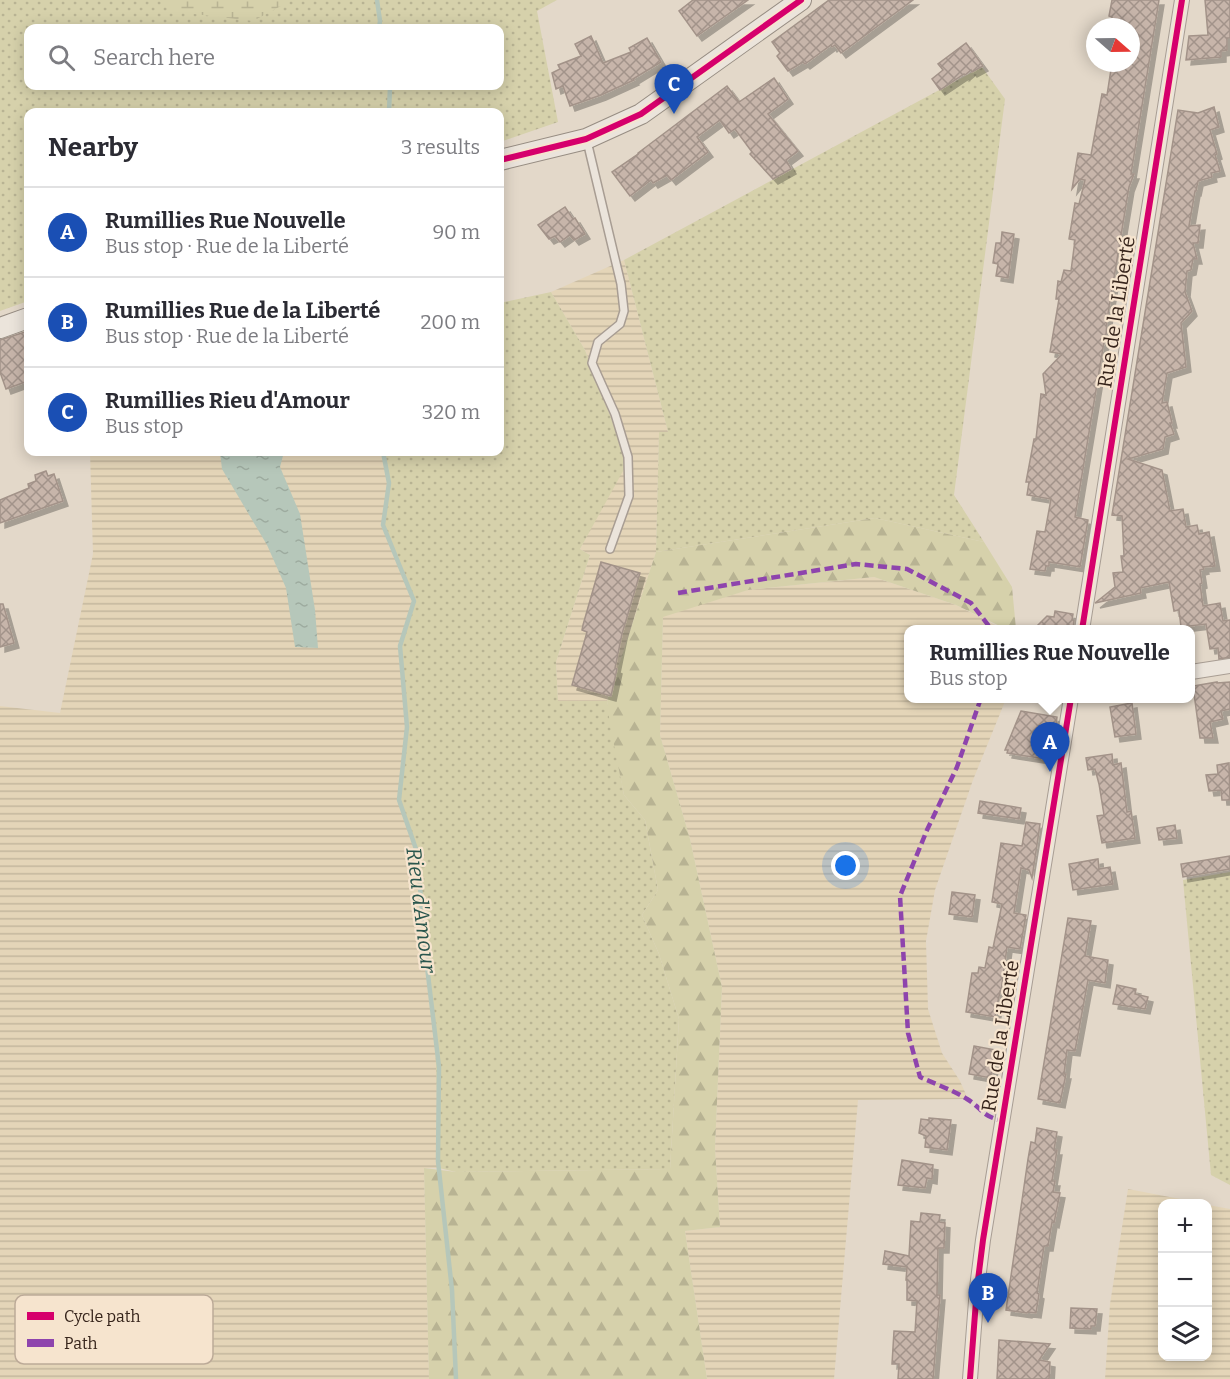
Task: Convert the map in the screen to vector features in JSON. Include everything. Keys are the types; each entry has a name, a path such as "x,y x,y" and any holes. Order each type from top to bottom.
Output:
{"street":[{"path":"504,159 586,139 641,114 801,0"},
{"name":"Rue de la Liberté","path":"1083,625 1182,0"},
{"path":"0,328 24,319"},
{"path":"1195,671 1230,666"},
{"name":"Rue de la Liberté","path":"970,1379 975,1306 983,1240 1070,703"}],"lane":[{"path":"586,139 621,284 624,311 620,324 598,342 592,363 615,414 628,457 629,496 610,549"}],"shaded area":[{"path":"624,260 668,432 659,433 656,552 607,701 558,701 556,662 590,555 580,549 628,456 585,350 551,292"},
{"path":"90,456 384,456 389,483 383,525 414,601 400,646 406,721 399,800 417,852 439,1067 439,1168 424,1168 429,1379 0,1379 0,706 60,713 93,554"},
{"path":"874,577 956,605 995,625 904,625 904,703 1004,703 973,780 935,890 926,941 928,1009 942,1053 960,1081 968,1099 858,1100 834,1379 707,1379 685,1231 720,1227 715,1148 722,987 690,839 660,735 663,616 747,590"},
{"path":"1128,1189 1180,1199 1158,1199 1158,1361 1212,1361 1212,1206 1230,1209 1230,1379 1105,1379 1110,1304"}],"green space":[{"path":"0,0 557,0 537,11 558,122 504,141 504,108 24,108 24,302 0,311"},
{"path":"159,0 292,0 253,21 170,11"},
{"path":"982,67 1005,99 954,495 984,542 875,518 656,552 659,432 668,432 624,260"},
{"path":"551,292 585,350 628,462 580,549 590,555 556,662 558,701 607,701 624,795 645,820 658,890 642,915 659,954 679,1019 670,1169 456,1172 439,1168 435,1032 417,852 399,800 406,721 400,646 413,601 383,525 389,483 384,456 504,456 504,302"},
{"path":"875,518 984,542 1012,587 1016,625 998,625 956,605 874,577 748,590 663,617 660,735 690,839 722,987 715,1148 720,1227 685,1231 707,1379 429,1379 424,1168 456,1172 670,1169 679,1019 659,954 642,915 658,890 645,820 624,795 607,701 656,552"},
{"path":"1230,872 1230,1185 1211,1175 1183,880"}],"water":[{"path":"220,456 283,456 280,467 300,514 315,610 318,648 295,647 286,588 267,545 222,469"}],"building":[{"path":"693,0 748,0 697,36 679,11"},
{"path":"829,0 913,0 841,53 835,45 832,47 831,45 805,64 803,62 788,71 777,56 780,53 772,42"},
{"path":"1112,0 1159,0 1131,174 1134,174 1129,187 1075,517 1088,520 1080,567 1049,562 1045,571 1030,569 1037,531 1045,532 1051,499 1027,495 1029,482 1026,482 1034,439 1036,439 1041,394 1046,395 1043,374 1062,354 1050,352 1059,299 1056,299 1058,281 1061,282 1064,270 1071,271 1075,240 1069,239 1075,203 1079,204 1085,180 1080,179 1072,189 1078,153 1091,155 1102,94 1107,95 1111,72 1140,72 1140,18 1112,18 1109,16"},
{"path":"1205,0 1230,0 1230,38 1227,38 1227,50 1221,51 1221,57 1186,60 1189,36 1208,35"},
{"path":"591,36 603,63 631,52 629,48 647,38 661,62 634,80 570,106 563,86 556,89 552,73 560,69 558,65 581,56 575,44"},
{"path":"966,43 983,66 972,72 971,70 940,90 932,79 943,70 938,64"},
{"path":"774,78 788,99 768,114 798,151 786,160 791,169 773,179 750,154 752,152 735,129 729,133 720,120 697,137 708,152 671,180 667,175 653,183 651,180 630,196 612,172 727,86 739,102"},
{"path":"1214,107 1219,127 1210,130 1220,171 1211,173 1212,177 1198,181 1195,191 1189,226 1200,225 1198,243 1193,243 1197,259 1193,259 1191,270 1187,271 1185,292 1192,311 1181,323 1186,367 1167,373 1162,403 1167,402 1174,434 1165,437 1163,449 1128,459 1162,470 1170,511 1183,509 1186,527 1197,525 1199,534 1209,532 1215,566 1203,567 1204,569 1200,570 1203,606 1220,603 1223,621 1230,620 1230,657 1219,659 1218,648 1210,649 1206,624 1181,625 1179,610 1174,611 1169,582 1140,588 1141,593 1095,603 1115,587 1113,573 1123,572 1122,516 1112,515 1178,110 1198,113"},
{"path":"565,207 585,234 574,240 570,235 560,242 555,236 549,239 538,225"},
{"path":"1002,232 1014,234 1008,278 996,276 998,264 993,263 996,243 1001,243"},
{"path":"24,332 24,382 6,389 0,372 0,340"},
{"path":"46,471 48,476 54,474 63,501 0,523 0,500 29,488 28,484 36,481 35,475"},
{"path":"601,562 640,573 622,634 611,696 572,685 587,632 582,630 583,625"},
{"path":"0,604 3,604 14,643 0,647"},
{"path":"1055,611 1073,614 1074,625 1038,625 1047,616 1054,617"},
{"path":"1230,682 1230,709 1221,711 1223,719 1210,722 1213,738 1200,738 1195,686"},
{"path":"1132,703 1136,734 1115,737 1110,707"},
{"path":"1021,711 1057,717 1051,760 1007,753 1008,750 1005,750"},
{"path":"1112,754 1113,765 1121,763 1127,812 1131,811 1135,838 1102,843 1097,816 1104,815 1099,784 1095,769 1088,770 1086,758"},
{"path":"1229,763 1230,800 1222,800 1221,790 1209,791 1206,775 1218,774 1217,765"},
{"path":"980,801 1021,808 1019,819 978,813"},
{"path":"1026,822 1040,824 1032,878 1029,870 1021,868 1014,913 1026,915 1020,949 1007,947 995,1017 966,1012 972,973 978,973 979,967 985,968 989,947 993,948 1002,904 992,902 1001,843 1022,846"},
{"path":"1175,825 1177,838 1159,840 1157,828"},
{"path":"1230,856 1230,869 1183,877 1181,864"},
{"path":"1098,859 1099,869 1110,867 1113,884 1073,890 1069,864"},
{"path":"952,892 975,895 972,917 949,914"},
{"path":"1068,918 1091,921 1085,956 1108,960 1105,983 1088,980 1075,1051 1067,1050 1064,1074 1066,1074 1060,1103 1038,1099"},
{"path":"1117,985 1136,989 1135,994 1148,997 1145,1009 1113,1004"},
{"path":"974,1046 996,1050 991,1078 969,1074"},
{"path":"929,1118 951,1120 947,1150 925,1147 926,1136 919,1133 921,1119 929,1120"},
{"path":"1037,1128 1057,1132 1054,1150 1057,1150 1052,1181 1055,1181 1053,1192 1060,1193 1048,1246 1044,1246 1036,1313 1027,1313 1006,1310 1028,1159 1031,1142 1035,1143"},
{"path":"902,1160 933,1165 932,1179 927,1178 925,1188 898,1185"},
{"path":"921,1213 940,1215 939,1222 945,1223 944,1248 938,1248 937,1295 940,1295 933,1379 898,1379 899,1364 892,1364 894,1331 915,1332 917,1301 907,1300 907,1267 883,1264 885,1251 909,1256 911,1221 920,1222"},
{"path":"1071,1308 1097,1309 1095,1326 1091,1326 1091,1329 1070,1328"},
{"path":"999,1340 1050,1344 1039,1360 1050,1362 1049,1379 997,1379"}],"waterway":[{"name":"Rieu d'Amour","path":"377,0 380,24"},
{"name":"Rieu d'Amour","path":"389,108 390,90"},
{"name":"Rieu d'Amour","path":"384,456 389,483 383,525 414,601 400,646 407,727 399,800 417,852 426,958 439,1067 438,1161 452,1290 456,1379"}],"marked path":[{"path":"678,593 856,564 907,569 971,603 988,625"},
{"path":"979,703 957,767 927,830 900,896 908,1033 920,1077 962,1096 986,1114 1003,1121"}],"cycle path":[{"path":"504,159 586,139 641,114 801,0"},
{"path":"1083,625 1182,0"},
{"path":"970,1379 983,1240 1070,703"}],"place":[{"name":"Rumillies Rieu d'Amour","path":"674,114"},
{"name":"Rumillies Rue Nouvelle","path":"1050,772"},
{"name":"Rumillies Rue de la Liberté","path":"988,1323"}]}
